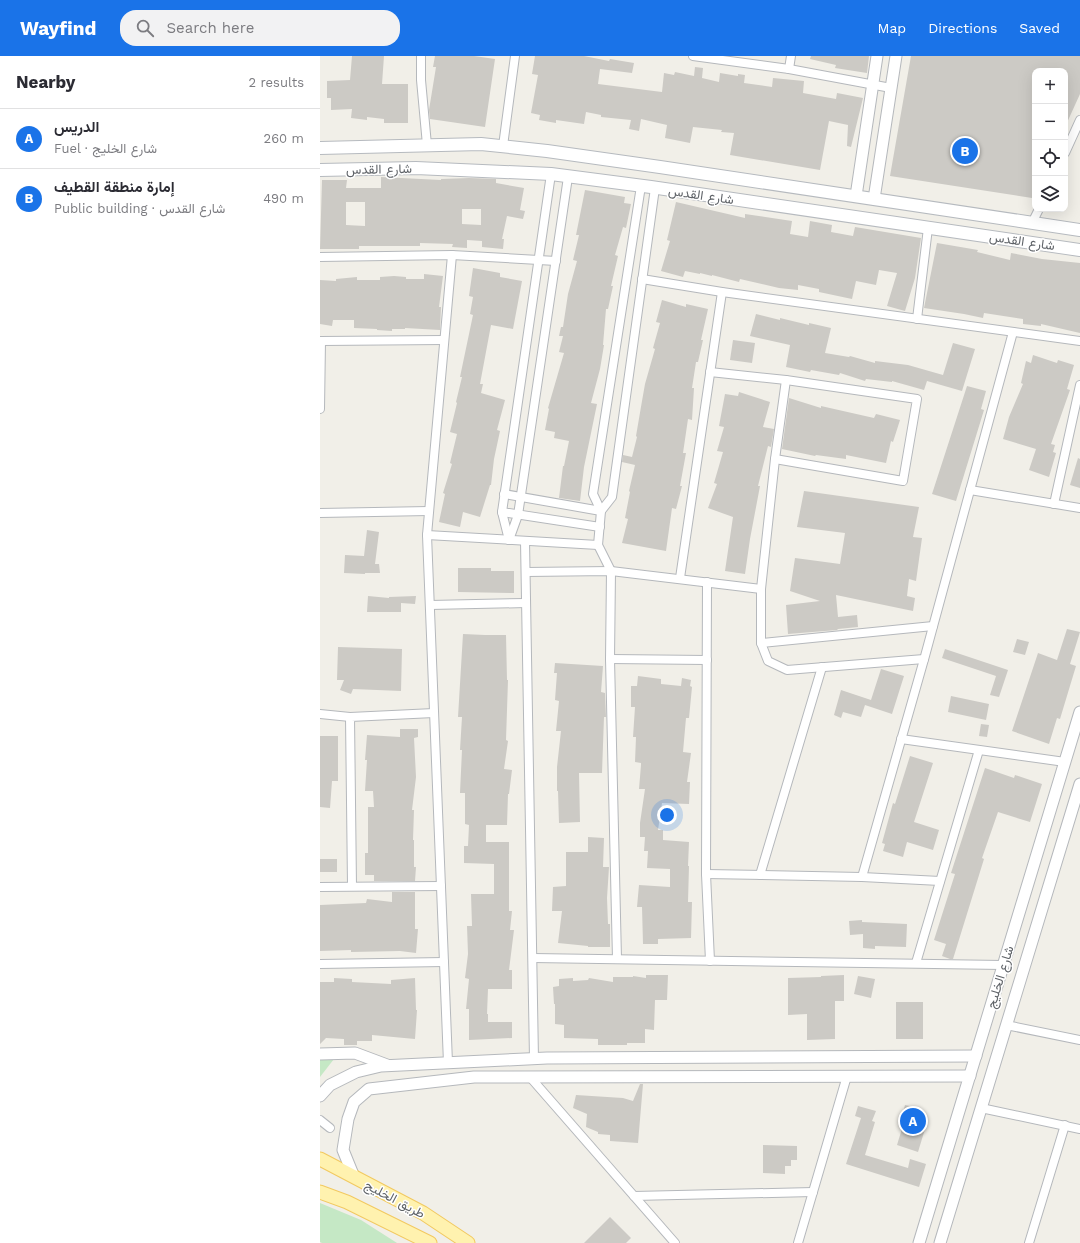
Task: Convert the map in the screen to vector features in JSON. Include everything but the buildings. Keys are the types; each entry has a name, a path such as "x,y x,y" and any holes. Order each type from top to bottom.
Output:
{"main road":[{"path":"320,148 482,144 504,146 660,167 1080,230"},
{"name":"شارع القدس","path":"320,170 416,168 551,174 1080,250"},
{"name":"طريق الخليج","path":"320,1159 423,1213 468,1243"},
{"name":"طريق الخليج","path":"320,1192 348,1202 430,1243"}],"street":[{"path":"421,56 421,80 427,145"},
{"path":"504,146 515,56"},
{"path":"696,56 789,69 891,88"},
{"path":"789,69 791,56"},
{"path":"856,196 877,56"},
{"path":"874,199 896,56"},
{"path":"1068,146 1080,120"},
{"path":"509,540 502,512 504,494 551,174"},
{"path":"509,540 518,514 521,497 568,177"},
{"path":"617,959 610,659 611,570 598,546 601,511 593,494 641,186"},
{"path":"601,511 612,497 655,188"},
{"path":"1032,223 1038,212"},
{"path":"917,318 928,228"},
{"path":"320,257 452,255 556,261"},
{"path":"448,1063 427,535 452,255"},
{"path":"642,279 722,292 1080,341"},
{"path":"680,578 722,292"},
{"path":"862,877 902,739 1013,332"},
{"path":"320,408 321,341 444,340"},
{"path":"710,372 786,380 917,399 903,482 775,459"},
{"path":"786,380 775,459 761,589 761,643 768,661 787,670 924,659"},
{"path":"1054,504 1080,385"},
{"path":"970,490 1080,508"},
{"path":"504,494 601,511"},
{"path":"320,513 428,511"},
{"path":"502,512 600,527"},
{"path":"427,535 598,546"},
{"path":"525,541 534,1059"},
{"path":"526,572 611,570 761,589"},
{"path":"707,582 706,874 710,961"},
{"path":"430,605 526,603"},
{"path":"761,643 933,626"},
{"path":"610,659 706,660"},
{"path":"760,875 822,667"},
{"name":"شارع الخليج","path":"919,1243 1080,712"},
{"path":"320,714 350,717 434,713"},
{"path":"350,717 352,886"},
{"path":"902,739 1065,762"},
{"path":"916,963 979,750"},
{"path":"940,1243 1080,784"},
{"path":"706,874 862,877 940,881"},
{"path":"320,887 441,886"},
{"path":"533,958 1003,964"},
{"path":"320,964 444,962"},
{"path":"1006,1025 1080,1040"},
{"path":"320,1054 355,1053 389,1066"},
{"path":"320,1096 330,1084 356,1072 381,1066 534,1059 976,1056"},
{"path":"798,1243 847,1076"},
{"path":"354,1177 343,1150 347,1127 354,1102 369,1089 474,1077 970,1076"},
{"path":"530,1077 675,1243"},
{"path":"981,1108 1080,1129"},
{"path":"320,1120 330,1128"},
{"path":"1029,1243 1064,1126"},
{"path":"634,1196 813,1192"}],"green space":[{"path":"320,1059 334,1059 320,1077"},
{"path":"320,1203 361,1220 397,1243 320,1242"}],"place":[{"name":"إمارة منطقة القطيف","path":"965,151"},
{"name":"الدريس","path":"913,1121"}]}
